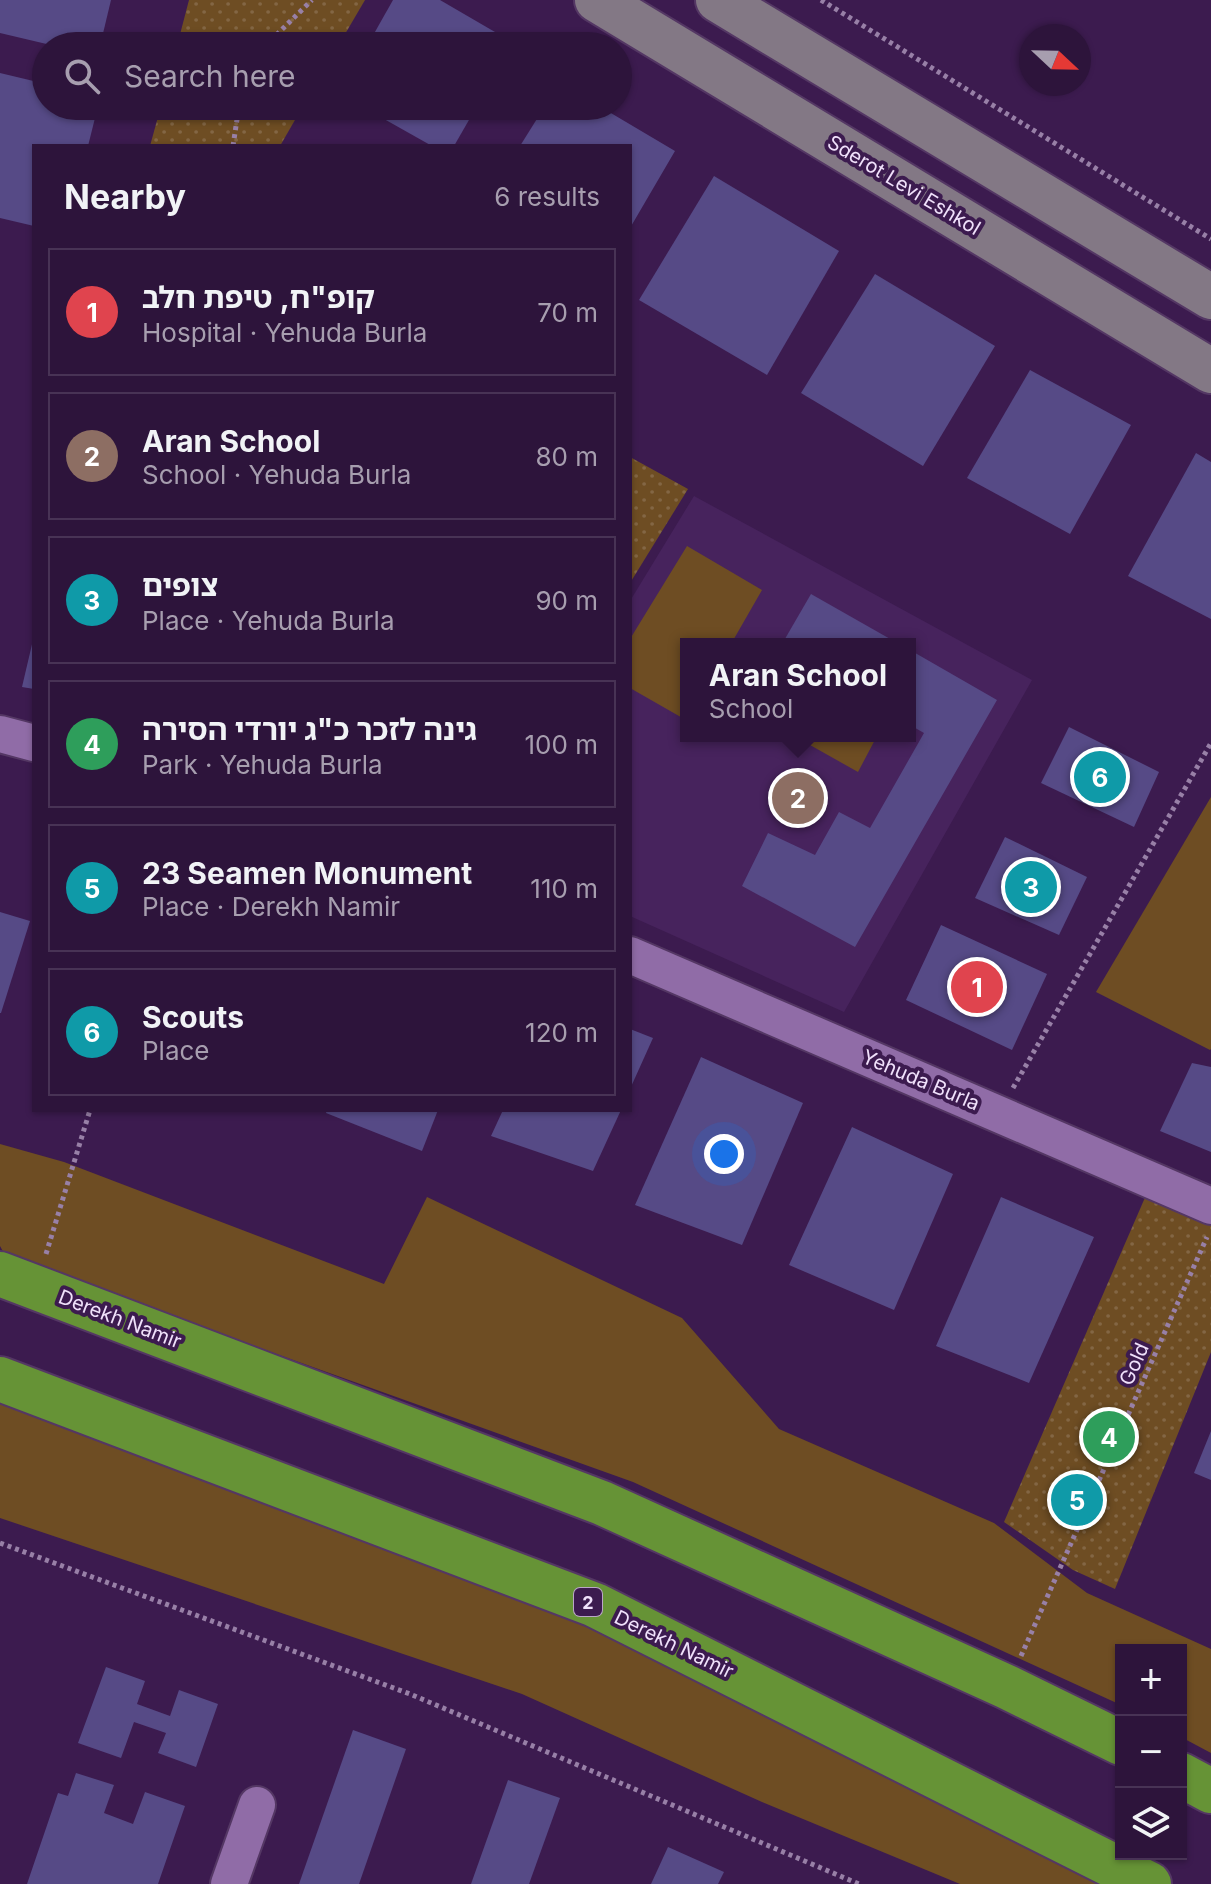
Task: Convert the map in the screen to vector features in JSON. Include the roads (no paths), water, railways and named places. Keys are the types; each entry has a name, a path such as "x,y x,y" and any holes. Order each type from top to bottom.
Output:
{"highway":[{"name":"Derekh Namir","path":"0,1274 602,1503 1007,1687 1115,1740"},
{"name":"Derekh Namir","path":"0,1379 595,1605 1149,1884"},
{"path":"1187,1778 1211,1791"}],"street":[{"name":"Sderot Levi Eshkol","path":"597,0 1211,371"},
{"path":"718,0 1211,297"},
{"path":"0,734 32,742"},
{"name":"Yehuda Burla","path":"632,956 1211,1206"},
{"path":"229,1884 257,1805"}],"place":[{"name":"Scouts","path":"1100,777"},
{"name":"Aran School","path":"798,798"},
{"name":"צופים","path":"1031,887"},
{"name":"קופ\"ח, טיפת חלב","path":"977,987"},
{"name":"גינה לזכר כ\"ג יורדי הסירה","path":"1109,1437"},
{"name":"23 Seamen Monument","path":"1077,1500"}]}
